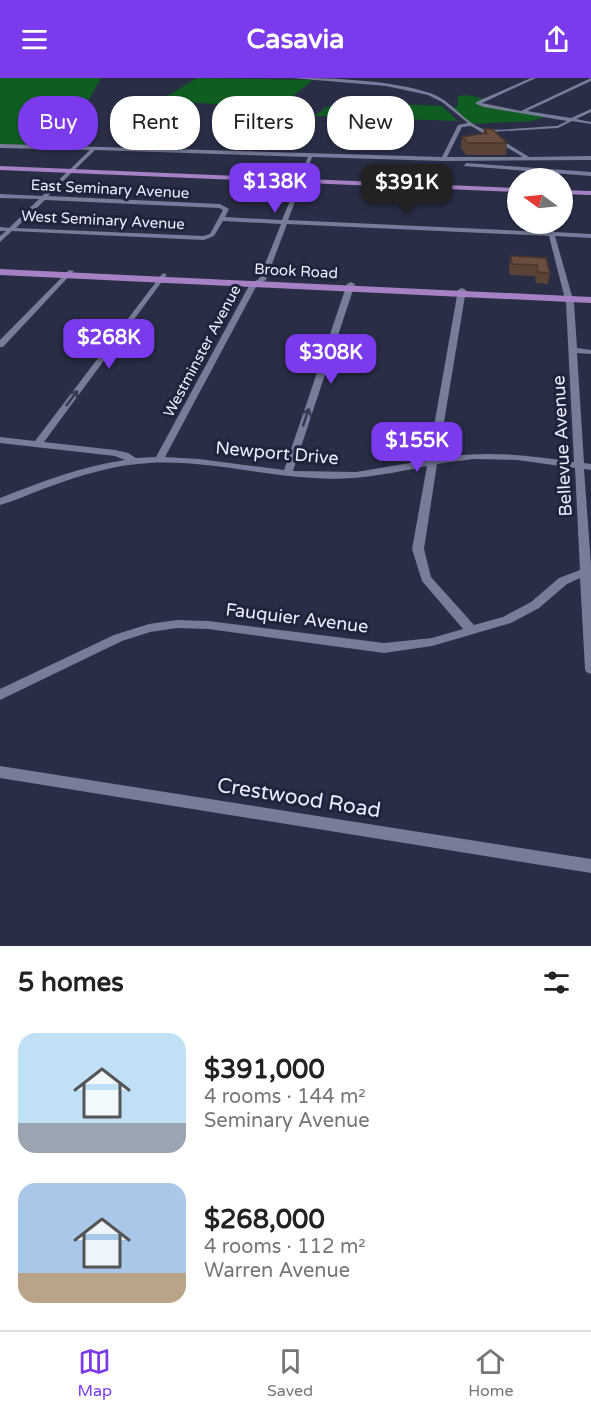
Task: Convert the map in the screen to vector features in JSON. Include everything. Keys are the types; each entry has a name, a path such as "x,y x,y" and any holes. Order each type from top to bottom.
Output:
{"main road":[{"path":"0,167 507,188"},
{"path":"573,190 591,191"},
{"name":"Brook Road","path":"0,269 591,298"}],"street":[{"path":"294,78 373,83 416,90 444,101 472,124 527,158"},
{"path":"534,78 478,103 591,123"},
{"path":"522,112 591,79"},
{"path":"484,131 548,128 572,120 591,110"},
{"path":"444,159 460,126 472,124"},
{"path":"0,146 18,147"},
{"path":"0,240 93,150 310,157 588,158 591,168"},
{"name":"Westminster Avenue","path":"159,460 258,282 310,157"},
{"path":"427,162 591,174"},
{"name":"East Seminary Avenue","path":"0,196 220,206 226,209 221,219"},
{"path":"221,219 507,228"},
{"name":"West Seminary Avenue","path":"0,229 204,238 212,235 221,219"},
{"path":"573,233 591,236"},
{"name":"Bellevue Avenue","path":"552,234 569,297 589,571 591,669"},
{"path":"0,345 69,273"},
{"path":"37,445 162,277"},
{"path":"288,472 350,286"},
{"path":"462,292 418,549 419,562 426,578 472,631"},
{"path":"573,350 591,352"},
{"path":"0,440 120,454 134,461"},
{"name":"Newport Drive","path":"0,502 70,475 134,461 159,460 342,476 387,472 433,461 491,456 591,467"},
{"name":"Fauquier Avenue","path":"0,695 118,638 163,626 201,624 384,648 432,642 472,631 525,611 563,581 589,571"},
{"name":"Crestwood Road","path":"0,772 591,866"}],"green space":[{"path":"0,78 101,78 91,96 18,96 18,145 0,144"},
{"path":"197,78 313,80 293,96 212,96 212,104 200,103 200,96 168,96"},
{"path":"458,96 487,99 478,103 547,116 532,121 472,124 452,109 458,106"},
{"path":"414,105 442,106 458,121 414,119"},
{"path":"327,107 327,116 315,115"}],"building":[{"path":"484,129 492,129 507,143 468,143 462,137 487,133"},
{"path":"511,256 546,258 550,273 538,272 537,265 512,264"}]}
